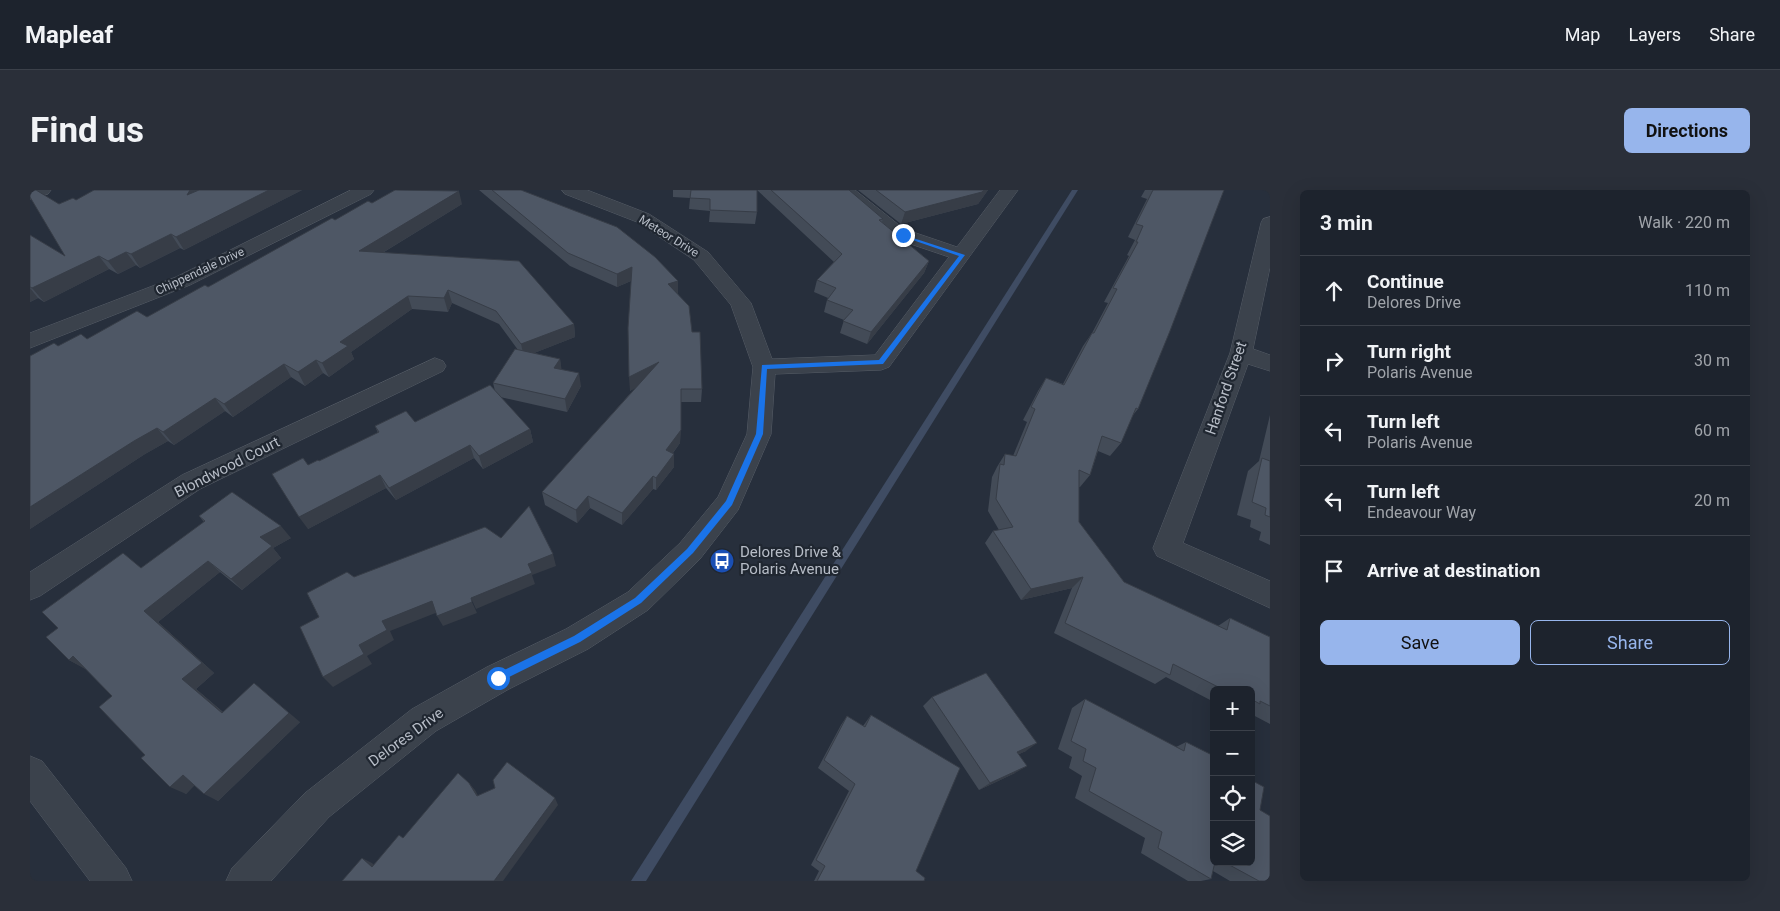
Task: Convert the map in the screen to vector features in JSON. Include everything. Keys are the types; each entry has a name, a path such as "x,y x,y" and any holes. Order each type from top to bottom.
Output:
{"street":[{"path":"30,194 42,190"},
{"name":"Chippendale Drive","path":"30,341 183,281 365,190"},
{"name":"Meteor Drive","path":"571,190 642,218 701,256 741,302 764,367"},
{"path":"844,190 897,233 962,255"},
{"path":"764,367 881,362 1009,190"},
{"name":"Hanford Street","path":"1270,222 1241,353 1167,548 1270,594"},
{"path":"1241,353 1270,363"},
{"name":"Blondwood Court","path":"30,587 191,482 436,366"},
{"name":"Delores Drive","path":"245,881 317,806 424,720 498,678 577,639 638,601 690,551 729,503 759,434 764,367"},
{"path":"30,773 113,881"}],"building":[{"path":"30,190 36,190 59,204 73,198 76,200 94,190 190,190 187,195 199,190 269,190 176,237 171,234 131,254 126,252 108,261 99,256 32,288 30,287 30,235 65,256 30,197"},
{"path":"395,190 459,191 359,251 519,261 574,324 521,344 496,311 448,290 444,298 408,296 340,342 348,346 322,363 316,360 298,372 284,364 224,404 215,398 163,432 157,428 134,441 30,507 30,356 54,343 58,346 81,334 87,339 137,311 147,317 205,285 208,287 332,218 335,220 368,201 372,203"},
{"path":"492,190 521,190 617,227 655,257 678,281 668,284 689,306 692,332 700,332 702,389 681,389 681,430 666,450 674,454 656,478 653,476 622,513 588,496 576,510 542,492 659,362 629,377 628,328 632,267 617,274 568,253"},
{"path":"691,190 757,190 757,212 710,210 710,199 690,198"},
{"path":"771,190 849,190 883,219 879,220 929,261 871,332 843,321 853,310 827,300 836,288 817,280 842,254"},
{"path":"876,190 984,190 905,212"},
{"path":"1153,190 1224,190 1170,331 1138,409 1136,408 1121,443 1102,436 1090,475 1079,470 1079,522 1124,582 1227,630 1230,618 1270,637 1270,706 1260,701 1260,704 1255,701 1255,686 1216,686 1173,664 1170,675 1065,623 1083,577 1031,589 993,531 1013,527 996,499 1000,464 1004,465 1005,454 1016,456 1035,409 1031,407 1046,378 1064,385 1092,333 1094,333 1117,289 1113,288 1138,242 1136,242 1143,226 1136,224"},
{"path":"515,349 560,359 554,368 579,373 565,399 493,383"},
{"path":"490,385 530,429 479,456 470,445 389,488 380,475 299,517 272,474 303,458 308,465 319,461 379,432 375,426 406,411 415,422"},
{"path":"1262,458 1270,461 1270,517 1265,515 1266,508 1252,502"},
{"path":"232,492 281,526 260,537 272,546 231,579 208,561 144,611 202,663 182,679 222,713 254,683 289,713 204,794 183,775 170,787 141,758 145,755 99,707 112,696 73,656 69,660 46,637 58,628 42,612 123,553 141,568 205,521 199,516"},
{"path":"529,506 553,554 528,564 532,573 471,598 472,602 437,616 432,601 382,621 387,630 359,645 364,654 323,677 300,627 319,617 307,593 347,572 354,577 485,527 501,538"},
{"path":"986,673 1037,743 1017,752 1027,766 990,783 932,697"},
{"path":"1085,699 1184,751 1186,742 1210,754 1210,866 1214,866 1211,879 1158,848 1162,832 1089,791 1096,768 1083,761 1086,749 1071,741"},
{"path":"871,715 960,768 916,871 925,878 924,881 817,881 825,866 816,860 855,784 824,760 847,716 865,727"},
{"path":"507,762 555,798 494,881 342,881 362,858 372,867 399,835 403,838 458,773 469,783 477,796 495,788 493,780"},
{"path":"1255,782 1264,787 1260,810 1270,816 1270,881 1259,881 1231,866 1255,866"}],"waterway":[{"path":"638,881 1075,190"}],"place":[{"name":"Delores Drive & Polaris Avenue","path":"722,561"}],"route":[{"path":"498,678 577,639 638,601 690,551 729,503 759,434 764,367 881,362 962,255 903,235"}]}
